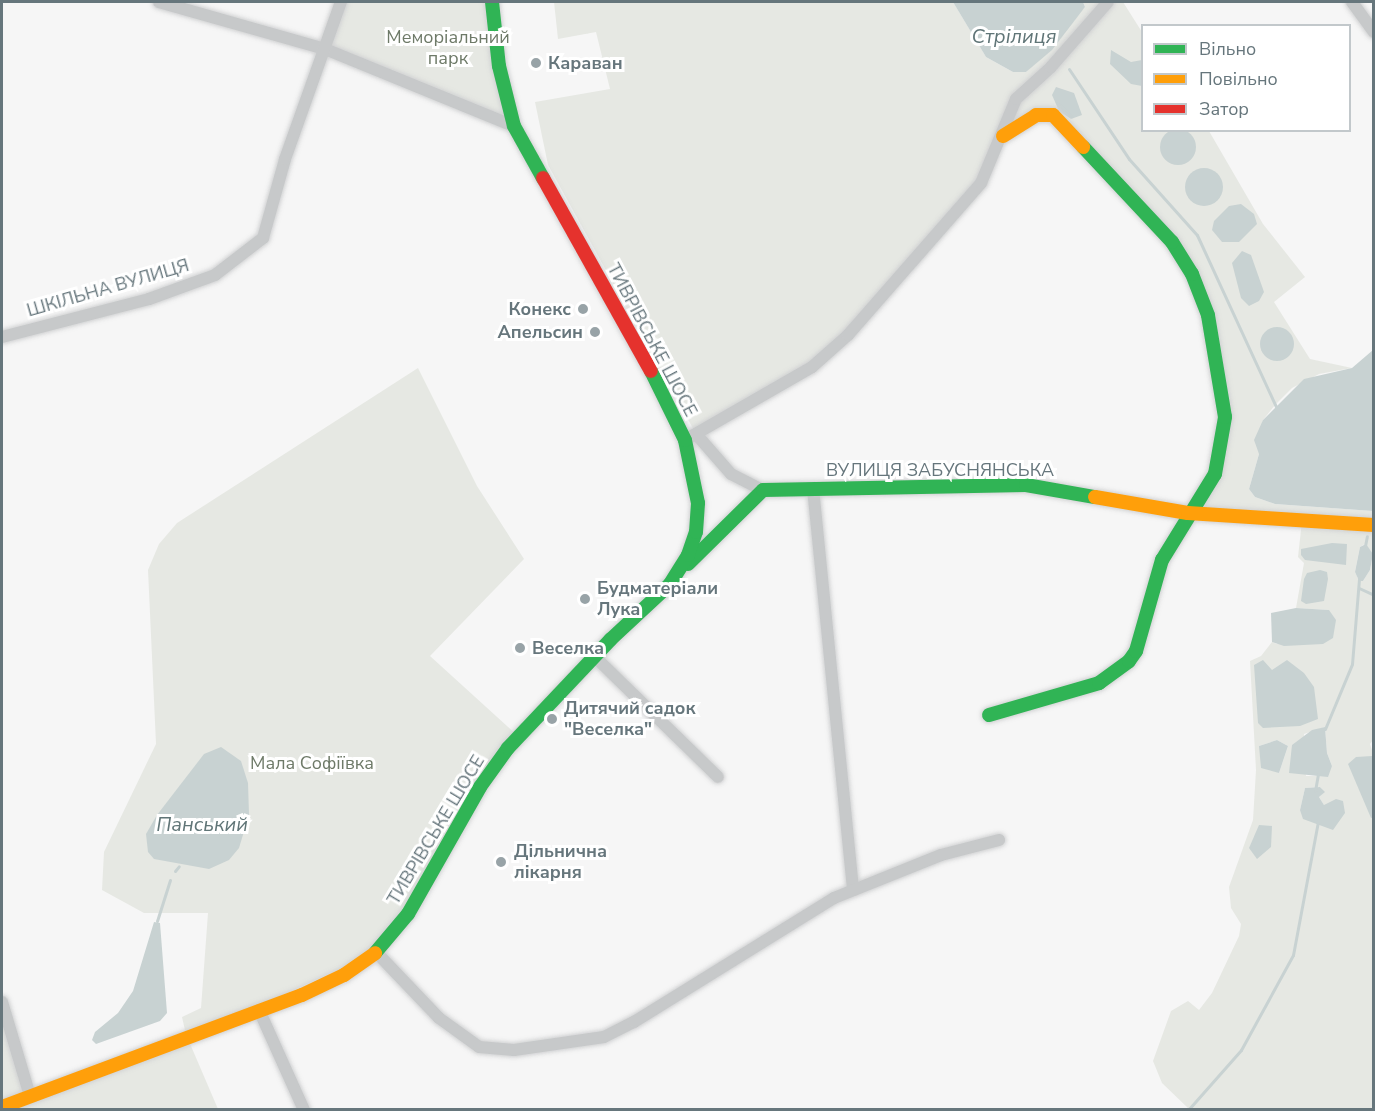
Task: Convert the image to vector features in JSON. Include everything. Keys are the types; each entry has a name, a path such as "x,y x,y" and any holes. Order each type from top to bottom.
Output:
{"street":[{"path":"159,2 326,49 514,126"},
{"name":"ШКІЛЬНА ВУЛИЦЯ","path":"2,337 149,298 215,275 242,258 263,238 285,159 326,49 340,2"},
{"name":"ТИВРІВСЬКЕ ШОСЕ","path":"2,1107 319,988 376,952 408,914 497,762 594,656 681,571 693,542 698,513 691,437 656,380 514,126 499,66 492,2"},
{"path":"681,571 763,490 730,474 691,437 812,367 843,341 981,183 1003,136 1016,99 1051,67 1108,2"},
{"path":"1352,2 1374,32"},
{"path":"989,715 1072,693 1122,669 1136,651 1162,560 1188,513 1203,497 1215,474 1224,417 1213,333 1192,274 1172,242 1059,120 1045,114 1036,115 1003,136"},
{"name":"ВУЛИЦЯ ЗАБУСНЯНСЬКА","path":"763,490 1026,485 1188,513 1374,525"},
{"path":"813,488 853,890"},
{"path":"594,656 718,777"},
{"path":"376,952 440,1018 470,1043 489,1050 514,1050 617,1032 813,910 853,890 941,855 999,840"},
{"path":"2,1002 30,1096"},
{"path":"259,1010 304,1110"}],"green space":[{"name":"Меморіальний парк","path":"341,2 492,2 514,126 325,49"},
{"path":"554,2 953,2 986,57 1013,72 1026,72 1085,7 1083,2 1123,2 1141,30 1141,132 1210,132 1263,224 1305,277 1274,302 1310,359 1352,368 1319,374 1292,388 1275,405 1263,420 1259,454 1249,489 1255,497 1275,504 1373,511 1374,739 1370,744 1373,753 1373,1109 1189,1109 1162,1083 1153,1061 1171,1011 1188,1001 1199,1010 1212,993 1239,936 1241,924 1231,908 1229,887 1253,820 1256,770 1250,661 1261,656 1272,642 1277,644 1329,610 1296,608 1304,563 1298,557 1302,521 1188,513 1203,497 1224,434 1192,274 1052,115 1003,136 992,164 837,346 696,434 548,165 535,102 610,89 596,32 558,39","holes":["1365,544 1373,554 1370,570 1363,581 1359,581 1355,572 1360,547","1325,727 1327,753 1332,766 1317,776 1306,776 1304,734","1277,740 1288,746 1279,773 1259,746","1320,787 1324,792 1319,797 1324,805 1328,805 1300,810 1305,788"]},
{"name":"Мала Софіївка","path":"418,368 477,486 524,559 430,656 518,736 376,952 188,1039 218,1109 2,1109 2,1002 31,1096 187,1039 182,1017 201,1008 208,913 144,913 102,890 104,852 156,744 148,570 159,544 177,523"}],"water":[{"name":"Стрілиця","path":"953,2 1083,2 1085,7 1052,50 1026,72 1013,72 986,57"},
{"path":"1111,50 1131,62 1141,60 1141,86 1131,84 1110,64"},
{"path":"1056,87 1074,93 1082,115 1071,119 1059,111 1052,95"},
{"path":"1168,132 1188,132 1195,140 1195,154 1185,164 1171,164 1161,154 1161,140"},
{"path":"1204,168 1217,174 1223,187 1217,200 1204,206 1191,200 1185,187 1191,174"},
{"path":"1241,204 1254,214 1257,224 1239,242 1222,242 1212,230 1214,221 1229,206"},
{"path":"1242,251 1251,255 1264,292 1259,301 1249,306 1241,298 1232,263"},
{"path":"1277,327 1289,332 1294,344 1289,356 1277,361 1265,356 1260,344 1265,332"},
{"path":"1373,350 1373,511 1275,504 1255,497 1249,489 1259,454 1254,440 1263,420 1304,379 1352,368"},
{"path":"1332,543 1347,544 1346,565 1305,560 1301,555 1301,549"},
{"path":"1366,544 1373,554 1370,570 1363,581 1359,581 1355,572 1360,547"},
{"path":"1320,570 1327,572 1328,579 1324,601 1306,604 1301,601 1304,579 1307,573"},
{"path":"1296,608 1329,610 1336,620 1333,638 1323,644 1284,646 1272,642 1271,613"},
{"path":"1263,660 1272,670 1287,660 1304,673 1314,687 1318,719 1300,726 1263,728 1258,723 1254,665"},
{"path":"1325,727 1327,753 1332,766 1328,777 1289,773 1292,745 1312,730"},
{"path":"1277,740 1288,746 1279,773 1261,768 1259,746"},
{"name":"Панський","path":"221,747 241,761 248,783 249,815 239,848 229,860 209,869 154,859 148,852 146,834 157,815 204,754"},
{"path":"1372,756 1374,817 1371,818 1348,764 1356,757"},
{"path":"1320,787 1325,792 1319,797 1324,805 1336,799 1343,801 1345,813 1333,830 1303,819 1300,810 1305,788"},
{"path":"1259,825 1272,826 1271,847 1257,859 1249,848"},
{"path":"154,922 160,923 167,1013 160,1021 96,1044 92,1040 95,1032 118,1013 133,991"}],"waterway":[{"path":"1069,69 1129,159 1197,235 1276,407"},
{"path":"1365,546 1367,536"},
{"path":"1325,729 1352,664 1359,579"},
{"path":"1359,588 1374,595"},
{"path":"1315,791 1318,774"},
{"path":"1188,1110 1241,1050 1293,955 1318,821"},
{"path":"175,871 179,866"},
{"path":"157,921 170,880"}],"traffic: fast":[{"path":"492,2 499,66 514,126 543,178"},
{"path":"989,715 1099,683 1129,661 1136,651 1162,560 1215,474 1225,417 1208,315 1192,274 1172,242 1083,147"},
{"path":"375,953 408,914 480,787 508,748 610,640 670,584 688,555 696,532 698,503 685,440 651,371"},
{"path":"688,564 763,490 1026,485 1095,497"}],"traffic: slow":[{"path":"1003,136 1036,115 1053,115 1083,147"},
{"path":"1095,497 1188,513 1374,525"},
{"path":"2,1107 302,995 344,975 375,953"}],"traffic: jam":[{"path":"543,178 651,371"}],"place":[{"name":"Караван","path":"536,63"},
{"name":"Конекс","path":"583,309"},
{"name":"Апельсин","path":"595,332"},
{"name":"Будматеріали Лука","path":"585,599"},
{"name":"Веселка","path":"520,648"},
{"name":"Дитячий садок \"Веселка\"","path":"552,719"},
{"name":"Дільнична лікарня","path":"501,862"}]}
